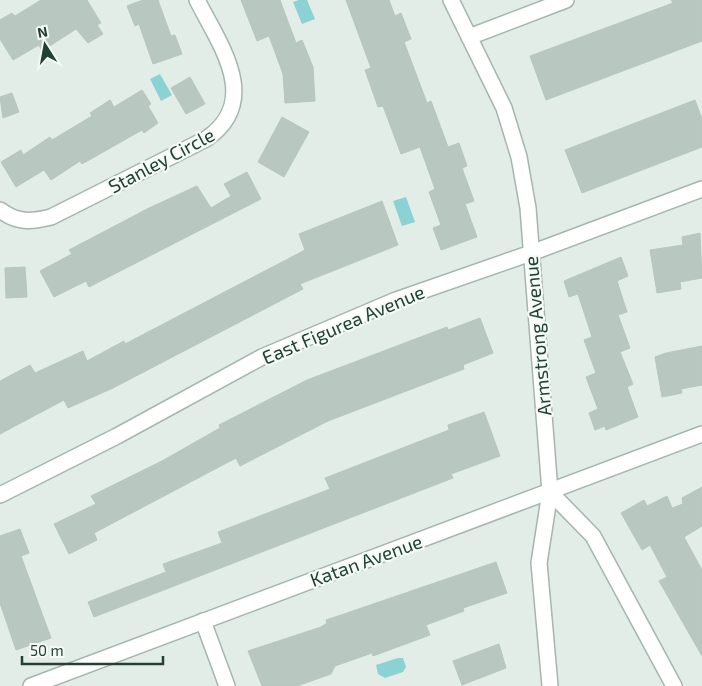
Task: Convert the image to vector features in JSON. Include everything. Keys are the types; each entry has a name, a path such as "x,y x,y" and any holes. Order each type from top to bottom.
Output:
{"street":[{"name":"Stanley Circle","path":"0,210 10,217 30,222 51,217 206,139 219,130 234,105 234,88 230,65 197,0"},
{"name":"Armstrong Avenue","path":"451,0 504,108 519,157 528,208 550,492 539,563 550,686"},
{"path":"469,37 566,0"},
{"name":"East Figurea Avenue","path":"0,495 117,436 262,357 396,300 530,253 702,189"},
{"name":"Katan Avenue","path":"31,686 702,434"},
{"path":"550,492 593,536 674,686"},
{"path":"203,621 226,686"}],"water":[{"path":"307,0 315,19 302,24 293,2"},
{"path":"160,74 172,95 161,101 150,79"},
{"path":"406,197 415,222 402,226 393,201"},
{"path":"403,658 406,667 403,672 385,678 378,674 376,665"}],"building":[{"path":"41,0 87,0 101,23 97,25 103,34 88,43 76,29 42,51 39,45 13,60 0,39 0,20 12,13 15,16"},
{"path":"143,0 158,0 171,36 175,35 182,54 153,64 139,24 135,26 127,6"},
{"path":"241,0 280,0 296,43 302,40 313,67 315,101 285,103 283,74 269,36 257,41"},
{"path":"346,0 389,0 395,16 401,13 411,39 404,42 427,103 431,101 448,147 459,143 467,166 462,168 474,201 465,204 477,237 441,250 433,228 441,225 429,192 435,189 420,147 401,154 383,106 378,107 365,70 371,68"},
{"path":"671,0 702,0 702,41 546,100 530,56 673,3"},
{"path":"190,77 205,104 186,114 171,88"},
{"path":"142,90 151,104 148,106 158,123 144,133 142,130 82,164 80,161 51,180 44,170 16,187 1,162 21,150 23,155 50,137 52,140 92,116 90,113 110,100 114,107"},
{"path":"12,93 19,112 3,118 0,97"},
{"path":"695,100 702,119 702,147 582,193 565,150"},
{"path":"282,117 309,132 284,177 258,162"},
{"path":"247,172 261,199 89,287 86,281 54,297 40,271 72,254 69,250 149,208 197,186 211,208 231,196 224,184"},
{"path":"382,201 398,245 300,284 303,289 113,388 68,408 64,400 0,434 0,381 30,365 35,373 83,351 87,361 124,341 125,344 305,250 299,234"},
{"path":"700,233 702,278 680,282 681,289 657,293 650,250 683,245 682,237"},
{"path":"621,257 628,276 617,281 627,312 618,315 630,348 620,352 633,384 627,387 638,417 606,430 605,426 595,430 589,413 598,409 586,377 596,373 584,340 592,337 578,294 569,297 564,281"},
{"path":"25,267 27,297 6,298 5,268"},
{"path":"480,318 493,353 463,365 464,369 328,421 240,466 236,458 94,533 97,540 69,554 54,524 96,504 91,496 162,461 220,428 219,425 307,380 447,327 448,330"},
{"path":"702,346 702,385 681,389 682,393 662,397 655,357"},
{"path":"484,412 500,456 451,474 453,478 94,617 88,602 166,572 163,564 222,543 218,532 330,489 325,478 449,430 448,425"},
{"path":"702,487 702,526 684,537 702,570 702,656 659,581 667,577 650,545 642,550 621,513 644,500 647,506 667,496 672,508 683,504 682,498"},
{"path":"20,529 29,553 21,556 51,638 16,650 0,603 0,536"},
{"path":"496,562 507,593 463,608 464,611 426,625 430,635 373,656 372,653 335,666 331,674 297,686 262,686 248,651 321,627 327,623 326,620"},
{"path":"499,644 506,668 462,685 453,661"}]}
